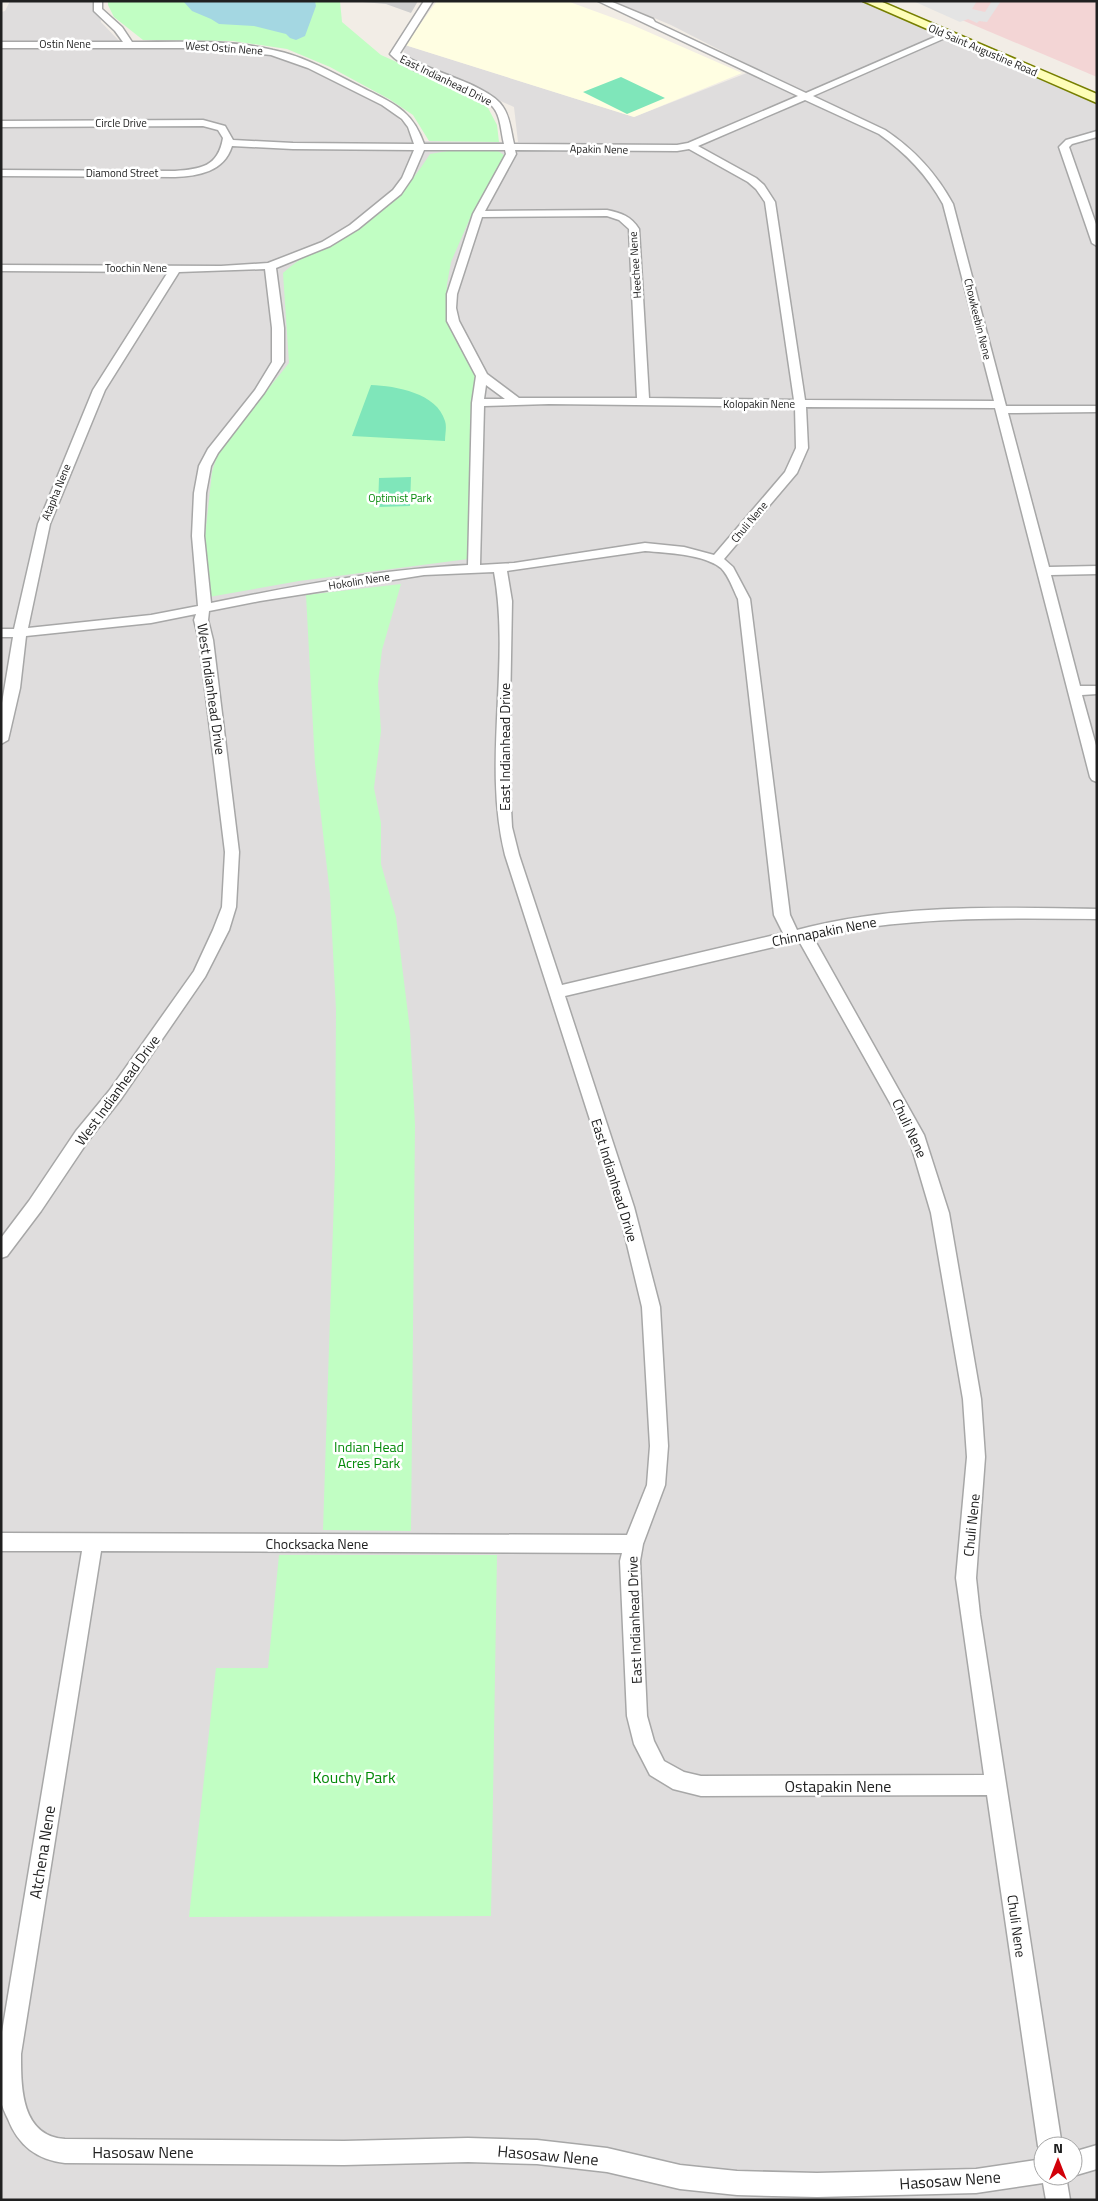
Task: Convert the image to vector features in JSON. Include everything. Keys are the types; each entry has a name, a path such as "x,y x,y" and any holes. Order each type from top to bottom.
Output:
{"street":[{"path":"98,1 97,9 118,28 125,36 128,44"},
{"name":"East Indianhead Drive","path":"429,1 395,54 418,69 481,94 494,102 499,108 509,148"},
{"name":"Chowkeebin Nene","path":"588,1 616,9"},
{"name":"Chowkeebin Nene","path":"602,1 645,23 652,24 882,132 907,149 933,176 948,204 1097,777"},
{"name":"Old Saint Augustine Road","path":"869,1 1096,100"},
{"name":"Apakin Nene","path":"228,143 293,146 661,150 690,146 946,35"},
{"name":"Ostin Nene","path":"1,44 128,44"},
{"name":"West Ostin Nene","path":"128,44 230,46 272,52 311,66 370,95 405,117 417,134 420,147"},
{"name":"Circle Drive","path":"1,124 203,124 222,128 227,134 228,143"},
{"path":"1097,134 1068,142 1064,147 1097,243"},
{"name":"Diamond Street","path":"1,173 175,174 199,172 219,162 228,143"},
{"name":"Chuli Nene","path":"690,146 752,180 760,187 770,202 800,404 803,434 802,448 791,473 717,560 727,567 744,598 782,915 797,935 916,1135 940,1213 972,1399 976,1457 966,1578 970,1615 1049,2136"},
{"path":"270,266 326,244 354,227 397,192 407,178 420,147"},
{"path":"509,148 511,154 478,214 460,268 451,308 453,321 482,376 517,402"},
{"name":"Heechee Nene","path":"478,214 607,213 624,217 631,222 634,229 644,402"},
{"name":"Toochin Nene","path":"1,268 240,269 270,266"},
{"name":"West Indianhead Drive","path":"1,1251 82,1136 115,1095 200,974 221,930 229,907 232,852 202,620 204,582 198,536 200,493 206,466 212,452 274,371 279,356 270,266"},
{"name":"Atapha Nene","path":"1,740 13,688 20,632 44,524 92,405 176,268"},
{"path":"474,568 478,403 482,376"},
{"name":"Kolopakin Nene","path":"478,403 644,402 1097,410"},
{"name":"Hokolin Nene","path":"1,633 151,619 260,597 424,571 500,567 646,547 684,551 717,560"},
{"name":"East Indianhead Drive","path":"500,567 506,601 502,770 505,827 512,855 626,1207 651,1307 659,1446 656,1485 643,1522 632,1544 630,1561 637,1716 644,1744 657,1768 680,1782"},
{"path":"1043,571 1097,570"},
{"path":"1075,691 1097,690"},
{"name":"Chinnapakin Nene","path":"556,992 847,924 909,916 1024,913 1097,914"},
{"name":"Chocksacka Nene","path":"1,1542 632,1544"},
{"name":"Atchena Nene","path":"49,2149 35,2140 22,2124 14,2108 9,2086 10,2054 93,1542"},
{"name":"Ostapakin Nene","path":"680,1782 701,1786 997,1786"},
{"name":"Hasosaw Nene","path":"49,2149 133,2153 344,2153 468,2150 537,2152 607,2160 680,2177 737,2183 817,2185 976,2181 1033,2172"},
{"path":"1083,2161 1097,2157"},
{"path":"1056,2186 1058,2200"}],"shaded area":[{"path":"10,1 98,1 101,22 124,46 211,47 259,51 289,60 389,109 405,125 412,141 518,142 514,107 403,57 405,45 634,117 757,69 671,25 614,1 862,1 1097,103 1097,2200 1,2200 1,12 5,11"},
{"path":"351,1 418,1 411,13 386,4"},
{"path":"437,1 567,1 630,24 742,73 634,117 405,45"},
{"path":"913,1 977,1 972,9 985,12 992,1 1001,1 987,22 979,21 977,23 968,19 960,22"},
{"path":"917,1 1097,1 1097,77"}],"green space":[{"path":"108,1 340,1 342,22 381,55 473,96 487,106 497,125 499,142 429,141 413,115 389,99 330,67 287,49 233,41 143,40 114,17"},
{"path":"621,77 665,98 627,114 583,92"},
{"name":"Optimist Park","path":"448,151 498,151 504,155 499,169 471,216 451,262 447,284 446,308 449,320 476,373 468,559 299,581 209,597 205,536 212,472 219,450 289,363 283,273 305,256 359,228 393,201 430,154"},
{"path":"371,385 403,389 434,404 441,411 445,421 445,441 352,436"},
{"name":"Optimist Park","path":"411,477 410,506 378,507 379,478"},
{"name":"Indian Head Acres Park","path":"401,584 382,650 378,684 381,731 374,788 381,823 381,864 396,917 410,1030 415,1125 411,1531 323,1530 335,1166 336,1010 330,894 315,764 306,595"},
{"name":"Kouchy Park","path":"279,1555 497,1555 491,1916 189,1917 216,1668 268,1668"}],"water":[{"path":"183,1 315,1 316,6 305,36 296,40 286,34 254,26 219,24 192,11"}]}
